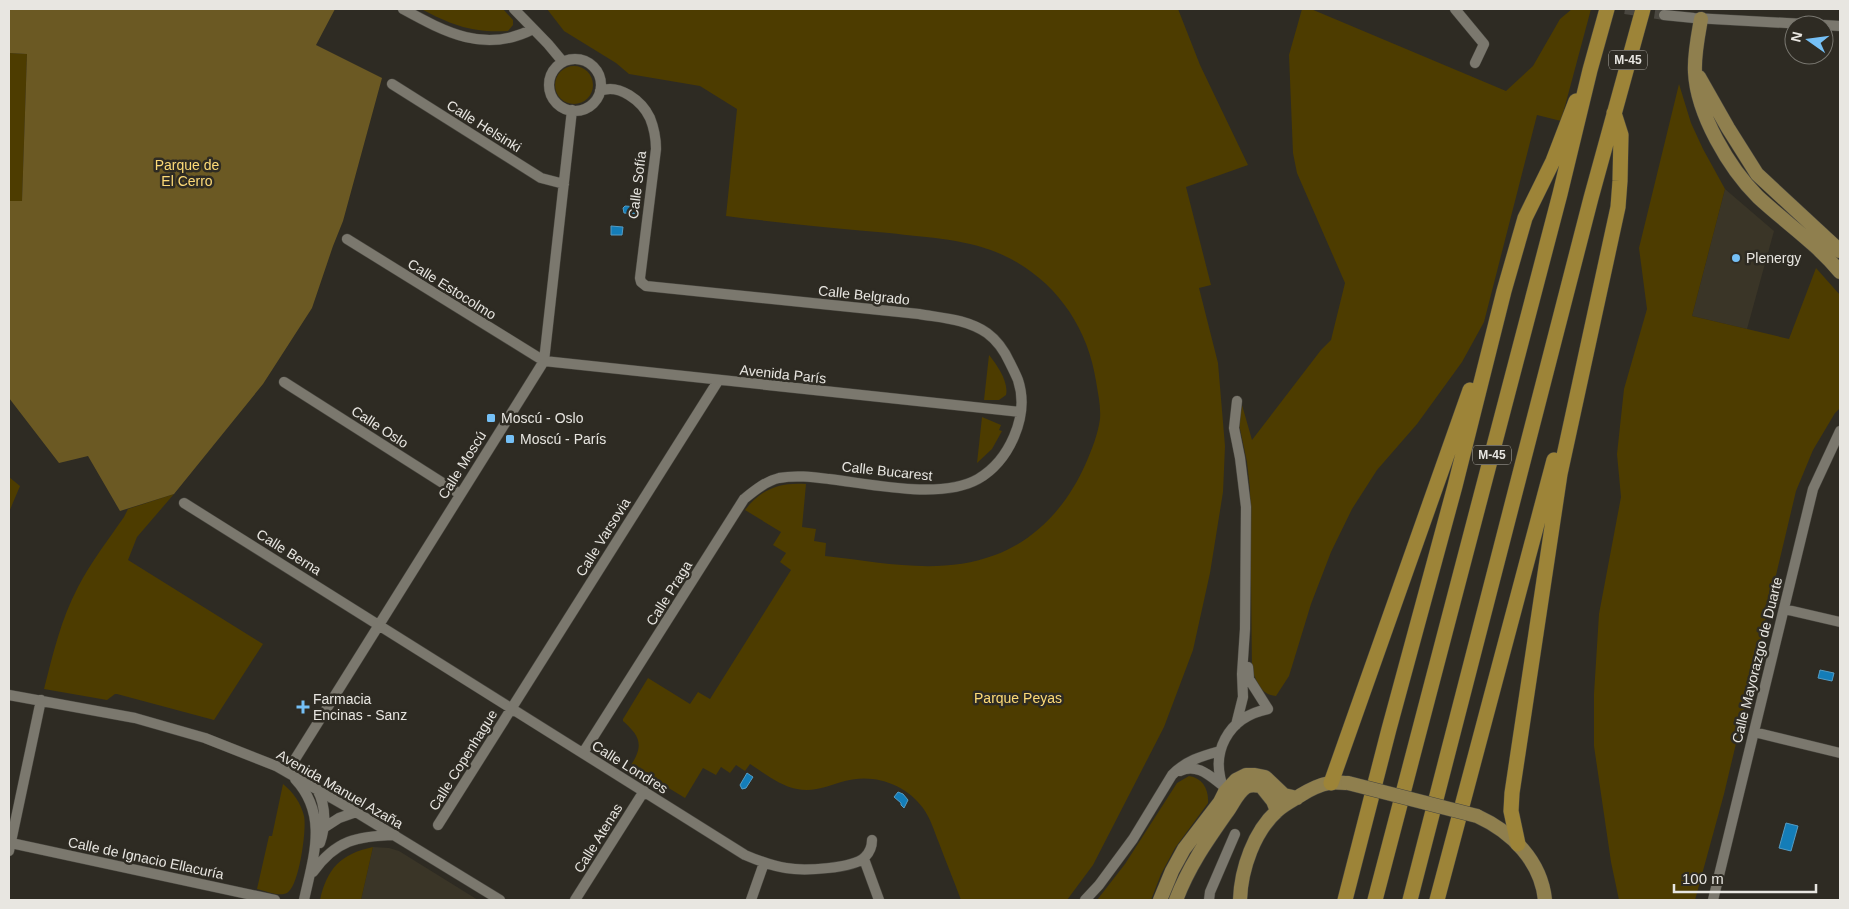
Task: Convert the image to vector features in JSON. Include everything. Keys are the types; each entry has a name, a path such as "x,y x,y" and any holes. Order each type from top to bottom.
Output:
{"highway":[{"name":"M-45","path":"1375,900 1546,250 1590,70 1607,9"},
{"name":"M-45","path":"1410,900 1642,9"},
{"path":"1345,900 1455,486 1504,291 1525,218 1553,161 1569,115 1590,70"},
{"path":"1518,844 1512,811 1513,784 1560,474 1618,207 1621,135 1614,112"},
{"path":"1331,783 1504,291"},
{"path":"1437,900 1600,291"}],"main road":[{"path":"1700,19 1695,71 1698,93 1714,134 1730,161 1758,196 1809,240 1840,272"},
{"path":"1695,71 1728,128 1758,174 1840,251"},
{"path":"1160,900 1184,849 1220,802 1224,788 1236,780 1255,775 1265,777 1284,795 1297,798"},
{"path":"1240,900 1241,884 1254,841 1277,811 1312,790 1331,783 1348,783 1477,816 1496,826 1527,854 1544,886 1545,900"},
{"path":"1176,900 1186,874 1202,846 1236,796 1245,788 1252,784 1261,786 1277,811"}],"street":[{"path":"403,9 443,31 476,39 506,39 520,36 533,29"},
{"path":"514,9 563,62"},
{"path":"1455,9 1484,44 1475,63"},
{"path":"1664,15 1700,19 1784,23"},
{"path":"575,59 590,65 596,70 600,91 586,108 572,110 557,103 550,92 549,81 556,67 563,62 575,59"},
{"name":"Calle Helsinki","path":"392,84 541,178 564,184"},
{"name":"Calle Sofía","path":"600,91 606,88 625,93 645,110 654,128 656,149 640,278 641,282 646,286"},
{"name":"Calle Moscú","path":"287,772 544,362 572,110"},
{"name":"Calle Estocolmo","path":"347,239 544,362"},
{"name":"Calle Belgrado","path":"646,286 919,314 957,320 973,325 998,343 1007,356 1019,381 1020,412"},
{"name":"Avenida París","path":"544,362 1020,412"},
{"name":"Calle Varsovia","path":"512,708 718,381"},
{"name":"Calle Oslo","path":"284,382 460,494"},
{"path":"1236,725 1243,697 1246,506 1234,428 1238,402"},
{"name":"Calle Bucarest","path":"800,476 919,489 940,490 959,487 987,473 1003,456 1015,433 1020,412"},
{"name":"Calle Mayorazgo de Duarte","path":"1713,900 1813,489 1840,431"},
{"name":"Calle Praga","path":"583,753 744,499 759,487 778,478 800,476"},
{"name":"Calle Berna","path":"184,503 379,625"},
{"path":"1784,609 1840,622"},
{"name":"Calle Londres","path":"379,625 745,855 764,863 807,870 832,868 864,859"},
{"path":"1224,788 1219,767 1220,751 1226,737 1236,725 1251,714 1268,709 1249,679 1245,628"},
{"name":"Avenida Manuel Azaña","path":"9,695 135,718 196,736 240,752 287,772 317,789 500,900"},
{"path":"10,847 41,700"},
{"name":"Calle Copenhague","path":"438,825 512,708"},
{"path":"1754,732 1840,753"},
{"path":"1085,900 1099,885 1133,839 1172,775 1180,767 1202,756 1220,751"},
{"path":"1172,775 1186,768 1196,769 1206,773 1224,788"},
{"path":"287,772 303,788 321,829"},
{"path":"304,900 321,829 322,798 317,789"},
{"name":"Calle Atenas","path":"575,900 644,791"},
{"path":"321,829 339,818 356,812"},
{"path":"1208,900 1234,834"},
{"path":"309,877 323,858 342,843 353,839 395,835"},
{"path":"872,840 870,852 864,859 879,900"},
{"name":"Calle de Ignacio Ellacuría","path":"10,847 275,900"},
{"path":"751,900 764,863"}],"shaded area":[{"path":"1725,189 1774,231 1747,329 1692,316"},
{"path":"373,847 399,851 478,900 361,900"}],"green space":[{"name":"Parque de El Cerro","path":"9,9 335,9 316,45 382,78 343,221 312,308 263,384 174,494 120,511 88,456 59,463 9,398 9,201 22,201 27,54 9,53"},
{"path":"421,9 503,9 513,20 513,25 508,31 484,31 453,24"},
{"name":"Parque Peyas","path":"547,9 1178,9 1200,65 1248,165 1186,187 1211,285 1199,288 1218,363 1225,446 1223,492 1210,573 1193,650 1164,727 1093,865 1067,900 961,900 926,812 908,793 888,782 867,778 856,779 816,789 803,790 778,782 750,764 745,771 736,765 730,773 721,767 716,775 703,768 685,798 631,765 639,746 636,736 623,719 648,678 690,704 698,692 710,699 791,570 780,562 786,553 773,545 781,532 745,510 764,492 788,484 806,484 802,527 816,529 814,541 826,543 825,556 910,566 953,565 974,561 995,555 1025,540 1038,530 1061,506 1086,463 1099,425 1100,405 1092,362 1078,326 1056,295 1028,269 997,252 952,240 726,216 737,109 700,86 629,74 616,63 564,31"},
{"path":"1302,9 1311,9 1506,91 1533,66 1560,19 1572,9 1591,9 1561,121 1537,115 1484,322 1462,362 1417,424 1377,470 1352,509 1331,552 1311,604 1289,676 1276,696 1263,690 1252,670 1250,489 1247,462 1239,424 1242,405 1252,440 1321,350 1331,340 1345,283 1297,173 1293,153 1289,55"},
{"path":"9,53 27,54 22,202 9,201"},
{"path":"574,66 588,71 593,85 588,99 574,104 560,99 555,85 560,71"},
{"path":"1679,84 1691,123 1725,189 1692,316 1789,339 1816,268 1840,295 1840,408 1835,413 1813,450 1796,491 1724,794 1695,900 1619,900 1611,862 1594,746 1594,694 1599,614 1621,497 1617,454 1624,389 1647,309 1639,248"},
{"path":"989,355 999,369 1006,385 1006,395 999,400 984,400"},
{"path":"982,417 1001,425 999,430 1002,431 992,449 977,463"},
{"path":"9,477 20,486 9,512"},
{"path":"174,494 137,537 128,560 263,644 214,720 117,694 107,700 44,689 58,637 72,599 88,569 128,509"},
{"path":"1189,776 1198,779 1204,785 1208,803 1175,848 1161,874 1151,900 1097,900 1125,864 1177,783"},
{"path":"283,784 299,802 305,823 301,857 295,880 287,893 280,894 257,889 269,836 272,836"},
{"path":"373,847 361,900 320,900 331,871 337,865 352,854"}],"water":[{"path":"625,206 639,207 639,214 624,213 623,208"},
{"path":"611,226 623,227 622,235 611,235"},
{"path":"1820,670 1834,673 1832,681 1818,678"},
{"path":"747,773 753,777 746,788 742,789 740,785"},
{"path":"898,792 903,794 908,800 904,808 894,797"},
{"path":"1786,823 1798,826 1791,851 1779,848"}],"tunnel":[{"path":"1625,9 1664,15"}],"place":[{"name":"Plenergy","path":"1736,258"},
{"name":"Moscú - Oslo","path":"491,418"},
{"name":"Moscú - París","path":"510,439"},
{"name":"Farmacia Encinas - Sanz","path":"303,707"}]}
